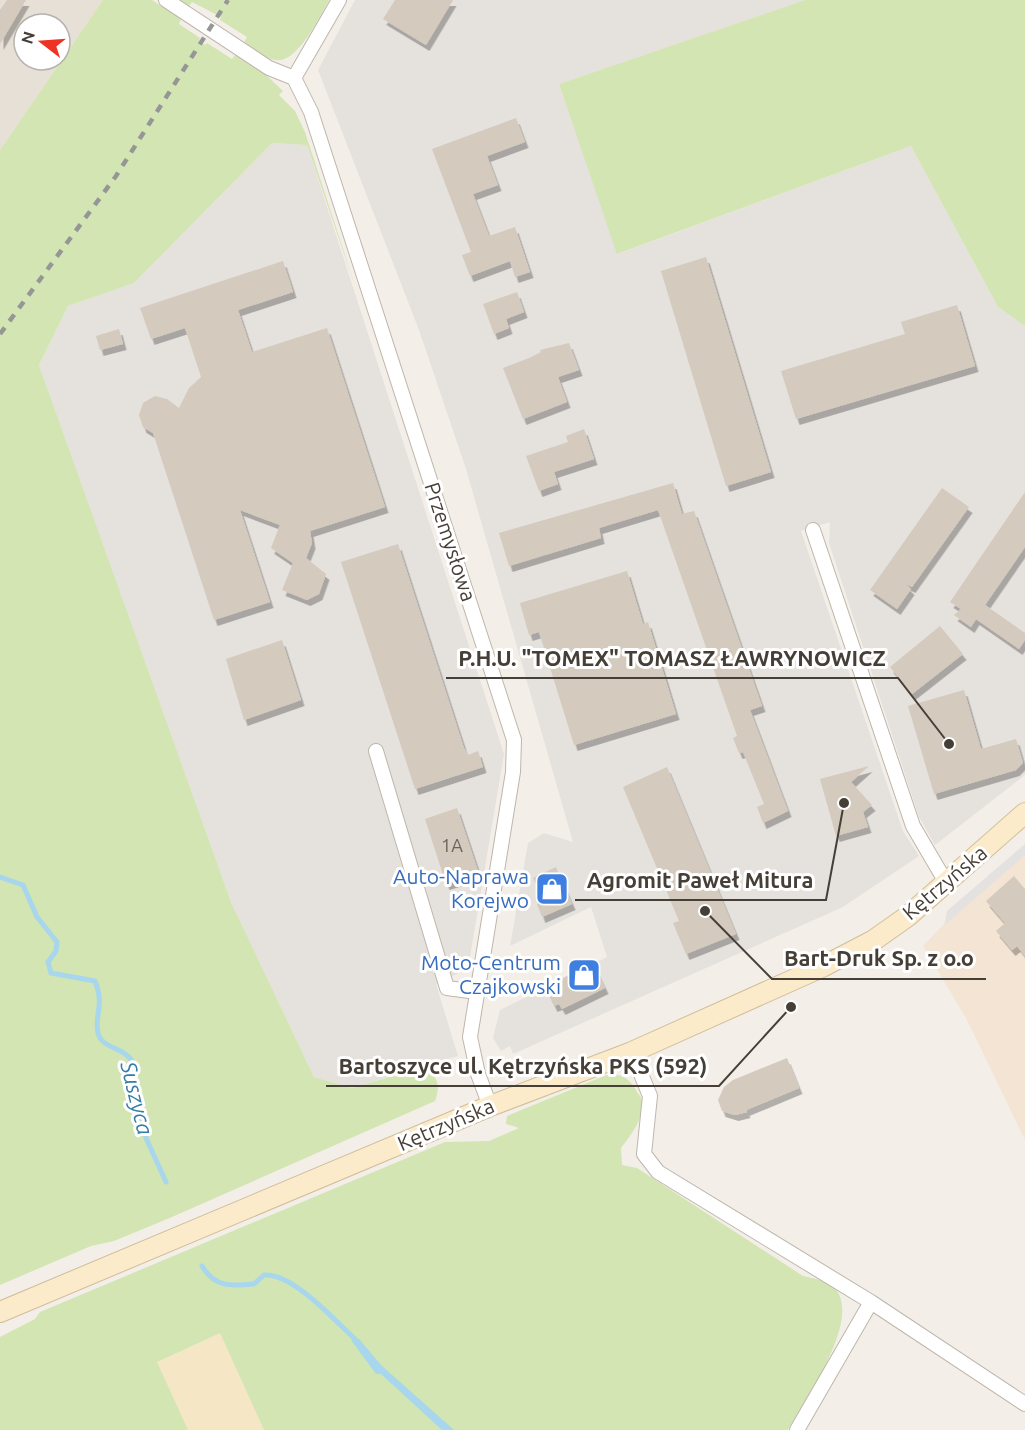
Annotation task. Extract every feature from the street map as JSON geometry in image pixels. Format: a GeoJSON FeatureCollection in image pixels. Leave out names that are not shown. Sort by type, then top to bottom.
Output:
{"type":"FeatureCollection","features":[{"type":"Feature","properties":{"kind":"main road","name":"Kętrzyńska"},"geometry":{"type":"LineString","coordinates":[[0,1312],[490,1106],[632,1052],[797,979],[874,940],[947,884],[1025,813]]}},
{"type":"Feature","properties":{"kind":"street"},"geometry":{"type":"LineString","coordinates":[[166,0],[269,68],[294,78],[339,0]]}},
{"type":"Feature","properties":{"kind":"street","name":"Przemysłowa"},"geometry":{"type":"LineString","coordinates":[[294,78],[311,112],[514,740],[513,772],[470,1037],[478,1074],[490,1106]]}},
{"type":"Feature","properties":{"kind":"street"},"geometry":{"type":"LineString","coordinates":[[813,530],[912,825],[947,884]]}},
{"type":"Feature","properties":{"kind":"street"},"geometry":{"type":"LineString","coordinates":[[376,751],[447,988],[477,992]]}},
{"type":"Feature","properties":{"kind":"street"},"geometry":{"type":"LineString","coordinates":[[632,1052],[650,1096],[644,1154],[658,1172],[871,1302],[1025,1404]]}},
{"type":"Feature","properties":{"kind":"street"},"geometry":{"type":"LineString","coordinates":[[797,1430],[871,1302]]}},
{"type":"Feature","properties":{"kind":"shaded area"},"geometry":{"type":"Polygon","coordinates":[[[0,0],[103,0],[72,45],[72,12],[12,12],[12,72],[54,72],[0,150],[0,0]]]}},
{"type":"Feature","properties":{"kind":"shaded area"},"geometry":{"type":"Polygon","coordinates":[[[355,0],[805,0],[559,84],[618,254],[911,146],[998,307],[1025,326],[1025,775],[935,845],[919,817],[829,543],[830,522],[801,531],[903,831],[919,856],[843,907],[513,1054],[510,1046],[501,1051],[493,1038],[500,1010],[607,957],[591,907],[510,946],[528,843],[544,833],[573,842],[466,469],[419,330],[318,70],[355,0]]]}},
{"type":"Feature","properties":{"kind":"shaded area"},"geometry":{"type":"Polygon","coordinates":[[[272,143],[307,145],[504,754],[468,969],[436,984],[458,1056],[352,1088],[314,1077],[231,902],[39,365],[68,306],[134,283],[272,143]]]}},
{"type":"Feature","properties":{"kind":"shaded area"},"geometry":{"type":"Polygon","coordinates":[[[1025,844],[1025,1140],[967,1020],[923,946],[944,924],[947,911],[1025,844]]]}},
{"type":"Feature","properties":{"kind":"shaded area"},"geometry":{"type":"Polygon","coordinates":[[[1025,844],[1025,855],[945,925],[947,911],[1025,844]]]}},
{"type":"Feature","properties":{"kind":"green space"},"geometry":{"type":"Polygon","coordinates":[[[103,0],[152,0],[181,19],[179,24],[200,38],[199,41],[205,45],[207,43],[232,59],[235,55],[264,73],[283,91],[279,95],[295,111],[305,132],[358,295],[307,145],[272,143],[134,283],[68,306],[39,365],[231,902],[314,1077],[352,1088],[427,1066],[436,1078],[438,1090],[435,1101],[172,1217],[114,1241],[91,1246],[0,1285],[0,150],[54,72],[72,72],[72,45],[103,0]]]}},
{"type":"Feature","properties":{"kind":"green space"},"geometry":{"type":"Polygon","coordinates":[[[180,0],[329,0],[300,47],[292,55],[276,60],[263,55],[244,42],[247,37],[220,20],[221,17],[192,2],[189,6],[180,0]]]}},
{"type":"Feature","properties":{"kind":"green space"},"geometry":{"type":"Polygon","coordinates":[[[805,0],[1025,0],[1025,326],[998,307],[911,146],[617,254],[559,84],[805,0]]]}},
{"type":"Feature","properties":{"kind":"green space"},"geometry":{"type":"Polygon","coordinates":[[[609,1074],[628,1080],[642,1101],[639,1120],[621,1148],[622,1165],[637,1168],[803,1276],[830,1284],[840,1297],[842,1314],[830,1356],[788,1430],[0,1430],[0,1337],[35,1319],[40,1312],[445,1142],[489,1141],[519,1128],[506,1124],[507,1116],[609,1074]]]}},
{"type":"Feature","properties":{"kind":"sand"},"geometry":{"type":"Polygon","coordinates":[[[220,1333],[264,1430],[188,1430],[157,1362],[220,1333]]]}},
{"type":"Feature","properties":{"kind":"water"},"geometry":{"type":"Polygon","coordinates":[[[359,1339],[382,1366],[454,1430],[442,1430],[381,1374],[376,1374],[351,1340],[359,1339]]]}},
{"type":"Feature","properties":{"kind":"building"},"geometry":{"type":"Polygon","coordinates":[[[7,0],[26,0],[19,12],[12,12],[12,24],[0,44],[0,10],[7,0]]]}},
{"type":"Feature","properties":{"kind":"building"},"geometry":{"type":"Polygon","coordinates":[[[395,0],[453,0],[426,45],[383,19],[395,0]]]}},
{"type":"Feature","properties":{"kind":"building"},"geometry":{"type":"Polygon","coordinates":[[[516,118],[525,142],[487,156],[498,185],[473,194],[489,236],[515,227],[530,272],[515,277],[510,261],[470,276],[462,255],[471,252],[432,149],[516,118]]]}},
{"type":"Feature","properties":{"kind":"building"},"geometry":{"type":"Polygon","coordinates":[[[706,257],[771,472],[726,486],[661,271],[706,257]]]}},
{"type":"Feature","properties":{"kind":"building"},"geometry":{"type":"Polygon","coordinates":[[[283,261],[293,292],[238,310],[252,352],[327,328],[385,507],[310,531],[312,543],[306,558],[326,574],[319,594],[307,600],[282,590],[293,563],[271,548],[280,525],[240,510],[270,602],[214,620],[153,433],[143,427],[139,415],[143,403],[155,396],[167,399],[179,408],[189,388],[201,377],[185,328],[151,339],[140,308],[283,261]]]}},
{"type":"Feature","properties":{"kind":"building"},"geometry":{"type":"Polygon","coordinates":[[[517,292],[524,312],[506,319],[509,328],[494,334],[483,304],[517,292]]]}},
{"type":"Feature","properties":{"kind":"building"},"geometry":{"type":"Polygon","coordinates":[[[957,305],[975,366],[796,419],[781,371],[905,334],[901,322],[957,305]]]}},
{"type":"Feature","properties":{"kind":"building"},"geometry":{"type":"Polygon","coordinates":[[[119,329],[123,344],[100,350],[96,336],[119,329]]]}},
{"type":"Feature","properties":{"kind":"building"},"geometry":{"type":"Polygon","coordinates":[[[569,343],[579,370],[558,377],[567,402],[523,419],[503,368],[529,358],[541,352],[540,350],[569,343]]]}},
{"type":"Feature","properties":{"kind":"building"},"geometry":{"type":"Polygon","coordinates":[[[584,429],[594,459],[554,472],[558,484],[539,491],[526,456],[568,442],[566,436],[584,429]]]}},
{"type":"Feature","properties":{"kind":"building"},"geometry":{"type":"Polygon","coordinates":[[[673,483],[682,514],[694,511],[762,706],[750,710],[788,811],[763,823],[757,807],[764,804],[743,752],[739,753],[733,738],[737,736],[658,510],[599,528],[601,538],[509,566],[499,533],[673,483]]]}},
{"type":"Feature","properties":{"kind":"building"},"geometry":{"type":"Polygon","coordinates":[[[942,488],[969,507],[912,587],[906,584],[911,589],[897,609],[870,590],[942,488]]]}},
{"type":"Feature","properties":{"kind":"building"},"geometry":{"type":"Polygon","coordinates":[[[1025,492],[1025,547],[985,605],[1025,633],[1025,640],[1019,649],[976,619],[971,627],[954,615],[961,609],[950,602],[1025,492]]]}},
{"type":"Feature","properties":{"kind":"building"},"geometry":{"type":"Polygon","coordinates":[[[398,544],[464,748],[468,755],[478,751],[483,767],[415,789],[341,562],[398,544]]]}},
{"type":"Feature","properties":{"kind":"building"},"geometry":{"type":"Polygon","coordinates":[[[627,571],[643,624],[648,622],[676,714],[574,745],[539,632],[529,635],[520,603],[627,571]]]}},
{"type":"Feature","properties":{"kind":"building"},"geometry":{"type":"Polygon","coordinates":[[[940,626],[963,654],[912,694],[890,667],[940,626]]]}},
{"type":"Feature","properties":{"kind":"building"},"geometry":{"type":"Polygon","coordinates":[[[282,640],[301,700],[244,720],[226,659],[282,640]]]}},
{"type":"Feature","properties":{"kind":"building"},"geometry":{"type":"Polygon","coordinates":[[[964,690],[981,749],[1016,739],[1023,763],[1016,770],[934,794],[908,706],[964,690]]]}},
{"type":"Feature","properties":{"kind":"building"},"geometry":{"type":"Polygon","coordinates":[[[869,766],[851,782],[872,805],[863,812],[868,827],[836,836],[820,779],[869,766]]]}},
{"type":"Feature","properties":{"kind":"building"},"geometry":{"type":"Polygon","coordinates":[[[667,767],[736,934],[686,954],[673,923],[679,921],[623,787],[667,767]]]}},
{"type":"Feature","properties":{"kind":"building"},"geometry":{"type":"Polygon","coordinates":[[[457,808],[479,874],[446,884],[425,819],[457,808]]]}},
{"type":"Feature","properties":{"kind":"building","name":"Auto-Naprawa Korejwo"},"geometry":{"type":"Polygon","coordinates":[[[556,867],[572,904],[542,917],[537,904],[544,901],[533,878],[556,867]]]}},
{"type":"Feature","properties":{"kind":"building"},"geometry":{"type":"Polygon","coordinates":[[[1014,876],[1025,889],[1025,956],[1017,946],[1012,950],[996,931],[1005,923],[986,901],[1014,876]]]}},
{"type":"Feature","properties":{"kind":"building","name":"Moto-Centrum Czajkowski"},"geometry":{"type":"Polygon","coordinates":[[[593,963],[605,988],[562,1009],[559,1004],[554,1006],[545,987],[593,963]]]}},
{"type":"Feature","properties":{"kind":"building"},"geometry":{"type":"Polygon","coordinates":[[[787,1058],[799,1088],[746,1110],[747,1112],[735,1115],[722,1111],[718,1100],[724,1087],[733,1080],[787,1058]]]}},
{"type":"Feature","properties":{"kind":"waterway","name":"Suszyca"},"geometry":{"type":"LineString","coordinates":[[0,877],[23,885],[37,917],[57,942],[56,951],[48,962],[51,973],[95,981],[99,997],[98,1033],[104,1042],[124,1053],[133,1062],[146,1138],[166,1182]]}},
{"type":"Feature","properties":{"kind":"waterway","name":"Suszyca"},"geometry":{"type":"LineString","coordinates":[[202,1266],[218,1282],[225,1284],[254,1284],[264,1275],[288,1282],[327,1312],[359,1343]]}},
{"type":"Feature","properties":{"kind":"railway"},"geometry":{"type":"LineString","coordinates":[[0,334],[116,176],[228,0]]}},
{"type":"Feature","properties":{"kind":"place","name":"P.H.U. \"TOMEX\" TOMASZ ŁAWRYNOWICZ"},"geometry":{"type":"Point","coordinates":[949,744]}},
{"type":"Feature","properties":{"kind":"place","name":"Agromit Paweł Mitura"},"geometry":{"type":"Point","coordinates":[844,803]}},
{"type":"Feature","properties":{"kind":"place","name":"Auto-Naprawa Korejwo"},"geometry":{"type":"Point","coordinates":[552,889]}},
{"type":"Feature","properties":{"kind":"place","name":"Bart-Druk Sp. z o.o"},"geometry":{"type":"Point","coordinates":[705,911]}},
{"type":"Feature","properties":{"kind":"place","name":"Moto-Centrum Czajkowski"},"geometry":{"type":"Point","coordinates":[584,975]}},
{"type":"Feature","properties":{"kind":"place","name":"Bartoszyce ul. Kętrzyńska PKS (592)"},"geometry":{"type":"Point","coordinates":[791,1007]}}]}
